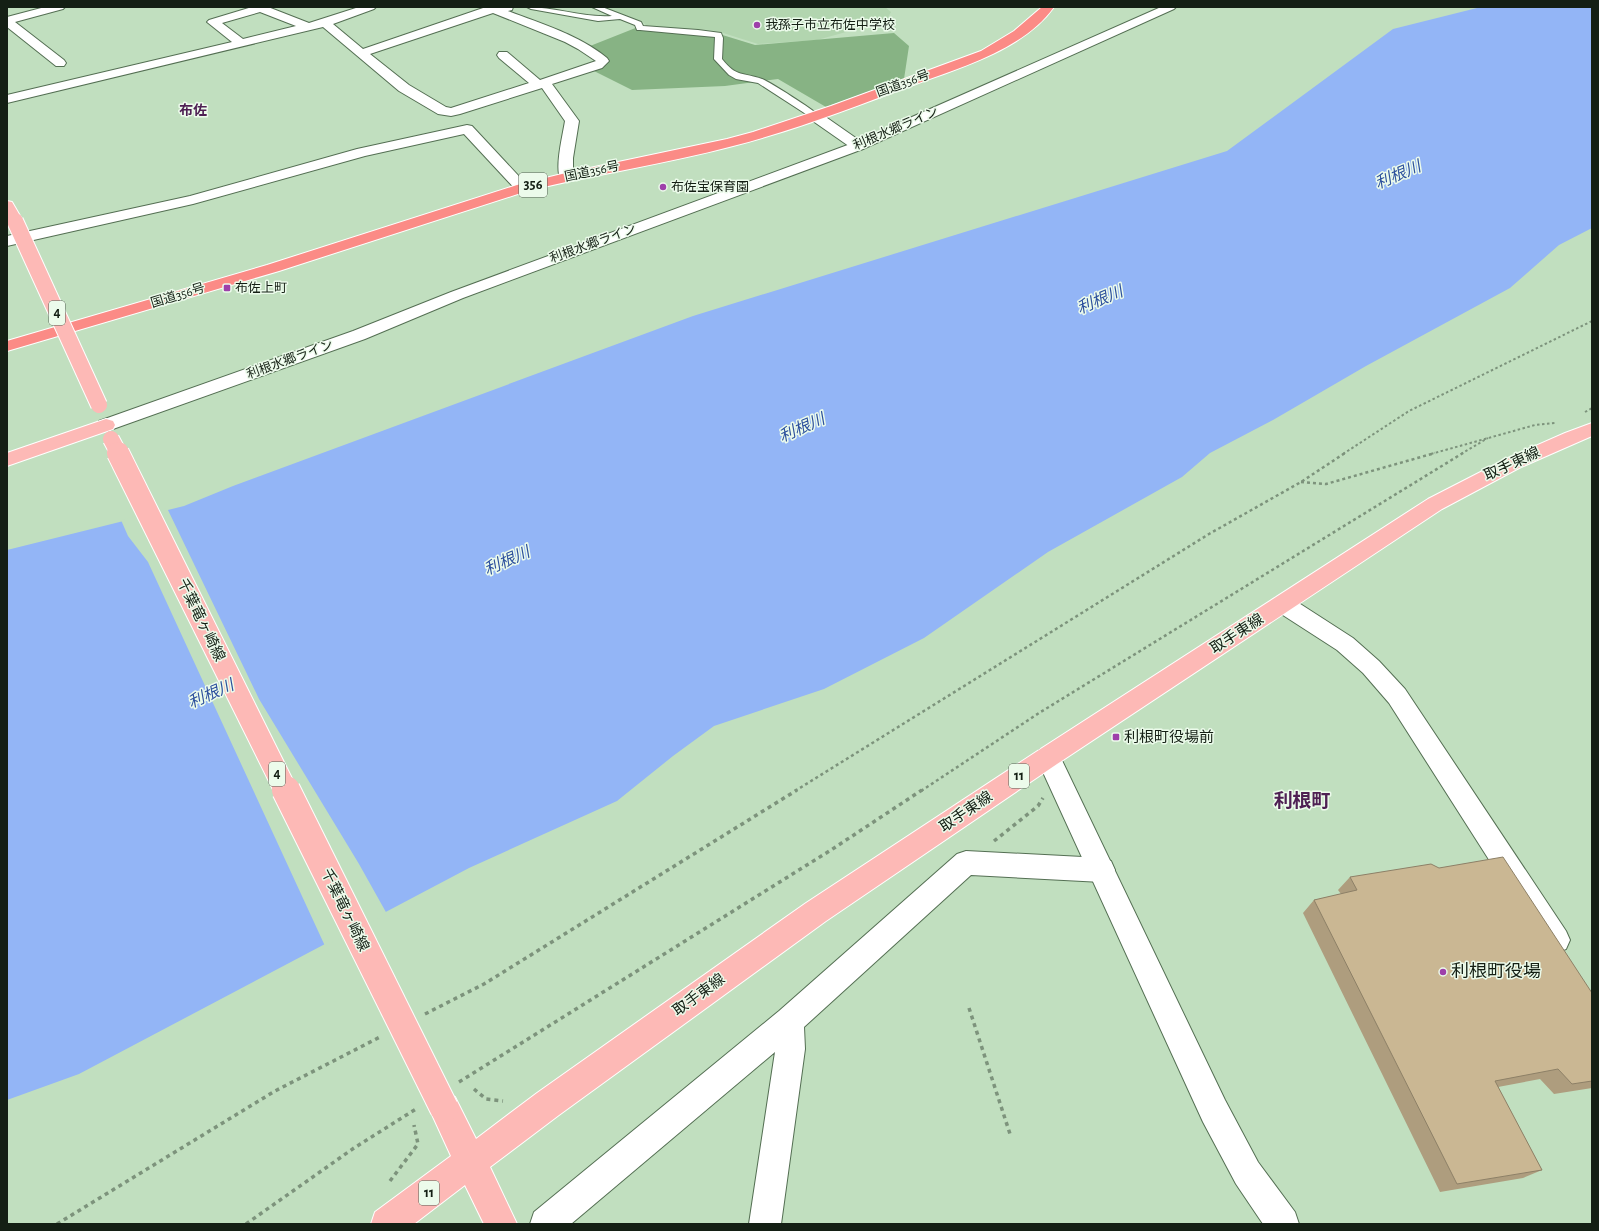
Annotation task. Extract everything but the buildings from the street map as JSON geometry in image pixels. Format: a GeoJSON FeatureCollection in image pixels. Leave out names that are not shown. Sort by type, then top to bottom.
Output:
{"type":"FeatureCollection","features":[{"type":"Feature","properties":{"kind":"highway","name":"国道356号"},"geometry":{"type":"LineString","coordinates":[[7,346],[272,268],[522,188],[566,177],[729,143],[758,135],[815,116],[985,54],[1007,43],[1021,33],[1048,7]]}},
{"type":"Feature","properties":{"kind":"main road","name":"千葉竜ヶ崎線"},"geometry":{"type":"LineString","coordinates":[[7,205],[99,405],[108,432],[501,1224]]}},
{"type":"Feature","properties":{"kind":"main road","name":"取手東線"},"geometry":{"type":"LineString","coordinates":[[387,1224],[548,1104],[816,912],[1053,767],[1283,604],[1435,504],[1484,476],[1592,429]]}},
{"type":"Feature","properties":{"kind":"main road","name":"利根水郷ライン"},"geometry":{"type":"LineString","coordinates":[[7,460],[108,432]]}},
{"type":"Feature","properties":{"kind":"street"},"geometry":{"type":"LineString","coordinates":[[7,20],[59,7]]}},
{"type":"Feature","properties":{"kind":"street"},"geometry":{"type":"LineString","coordinates":[[7,99],[308,27],[370,7]]}},
{"type":"Feature","properties":{"kind":"street"},"geometry":{"type":"LineString","coordinates":[[362,53],[493,8],[515,7]]}},
{"type":"Feature","properties":{"kind":"street","name":"利根水郷ライン"},"geometry":{"type":"LineString","coordinates":[[108,432],[583,248],[858,146],[1170,7]]}},
{"type":"Feature","properties":{"kind":"street"},"geometry":{"type":"LineString","coordinates":[[241,43],[213,22],[264,8],[308,27]]}},
{"type":"Feature","properties":{"kind":"street"},"geometry":{"type":"LineString","coordinates":[[325,22],[404,88],[443,111],[451,112],[460,110],[598,66],[602,61],[597,55],[570,40],[493,8]]}},
{"type":"Feature","properties":{"kind":"street"},"geometry":{"type":"LineString","coordinates":[[7,20],[60,63]]}},
{"type":"Feature","properties":{"kind":"street"},"geometry":{"type":"LineString","coordinates":[[503,55],[542,84],[572,121],[566,158],[566,177]]}},
{"type":"Feature","properties":{"kind":"street"},"geometry":{"type":"LineString","coordinates":[[815,116],[858,146]]}},
{"type":"Feature","properties":{"kind":"street"},"geometry":{"type":"LineString","coordinates":[[7,241],[193,200],[362,152],[466,128],[522,188]]}},
{"type":"Feature","properties":{"kind":"street"},"geometry":{"type":"LineString","coordinates":[[1283,604],[1345,644],[1371,667],[1396,696],[1568,958]]}},
{"type":"Feature","properties":{"kind":"street"},"geometry":{"type":"LineString","coordinates":[[1053,767],[1214,1111],[1247,1173],[1282,1224]]}},
{"type":"Feature","properties":{"kind":"street"},"geometry":{"type":"LineString","coordinates":[[556,1220],[789,1021],[966,863],[1102,870]]}},
{"type":"Feature","properties":{"kind":"street"},"geometry":{"type":"LineString","coordinates":[[765,1224],[790,1049],[789,1021]]}},
{"type":"Feature","properties":{"kind":"lane"},"geometry":{"type":"LineString","coordinates":[[531,7],[598,19],[622,17]]}},
{"type":"Feature","properties":{"kind":"lane"},"geometry":{"type":"LineString","coordinates":[[596,7],[638,24],[640,28],[698,32],[718,35],[718,59],[732,73],[739,77],[760,80],[815,116]]}},
{"type":"Feature","properties":{"kind":"path"},"geometry":{"type":"LineString","coordinates":[[421,1016],[484,984],[1202,538],[1301,482],[1409,411],[1592,321]]}},
{"type":"Feature","properties":{"kind":"path"},"geometry":{"type":"LineString","coordinates":[[1301,482],[1326,484],[1536,425]]}},
{"type":"Feature","properties":{"kind":"path"},"geometry":{"type":"LineString","coordinates":[[246,1224],[354,1148],[440,1100],[830,850],[1039,713],[1278,565],[1488,438]]}},
{"type":"Feature","properties":{"kind":"path"},"geometry":{"type":"LineString","coordinates":[[966,863],[1038,806],[1053,767]]}},
{"type":"Feature","properties":{"kind":"path"},"geometry":{"type":"LineString","coordinates":[[969,1008],[1011,1137]]}},
{"type":"Feature","properties":{"kind":"path"},"geometry":{"type":"LineString","coordinates":[[57,1224],[275,1091],[386,1034]]}},
{"type":"Feature","properties":{"kind":"path"},"geometry":{"type":"LineString","coordinates":[[474,1089],[486,1099],[503,1101]]}},
{"type":"Feature","properties":{"kind":"path"},"geometry":{"type":"LineString","coordinates":[[390,1181],[418,1144],[414,1125]]}},
{"type":"Feature","properties":{"kind":"shaded area","name":"我孫子市立布佐中学校"},"geometry":{"type":"Polygon","coordinates":[[[602,7],[885,7],[891,12],[886,21],[817,40],[758,44],[710,30],[647,27],[644,23],[602,7]]]}},
{"type":"Feature","properties":{"kind":"shaded area"},"geometry":{"type":"Polygon","coordinates":[[[638,27],[716,33],[755,45],[894,33],[909,46],[904,79],[826,107],[778,79],[725,86],[632,90],[586,67],[600,59],[585,48],[638,27]]]}},
{"type":"Feature","properties":{"kind":"water","name":"利根川"},"geometry":{"type":"Polygon","coordinates":[[[1481,7],[1592,7],[1592,228],[1559,245],[1510,288],[1366,366],[1273,420],[1210,453],[1182,477],[1048,552],[924,638],[824,689],[714,726],[673,756],[617,801],[469,868],[79,1074],[7,1100],[7,550],[184,506],[233,486],[693,316],[1227,151],[1393,29],[1481,7]]]}},
{"type":"Feature","properties":{"kind":"pier"},"geometry":{"type":"Polygon","coordinates":[[[167,508],[259,699],[359,864],[387,914],[325,946],[148,562],[128,536],[121,520],[167,508]]]}},
{"type":"Feature","properties":{"kind":"place","name":"我孫子市立布佐中学校"},"geometry":{"type":"Point","coordinates":[757,25]}},
{"type":"Feature","properties":{"kind":"place","name":"布佐宝保育園"},"geometry":{"type":"Point","coordinates":[663,187]}},
{"type":"Feature","properties":{"kind":"place","name":"布佐上町"},"geometry":{"type":"Point","coordinates":[227,288]}},
{"type":"Feature","properties":{"kind":"place","name":"利根町役場前"},"geometry":{"type":"Point","coordinates":[1116,737]}},
{"type":"Feature","properties":{"kind":"place","name":"利根町役場"},"geometry":{"type":"Point","coordinates":[1443,972]}},
{"type":"Feature","properties":{"kind":"district","name":"布佐"},"geometry":{"type":"Point","coordinates":[193,111]}},
{"type":"Feature","properties":{"kind":"district","name":"利根町"},"geometry":{"type":"Point","coordinates":[1302,801]}}]}
